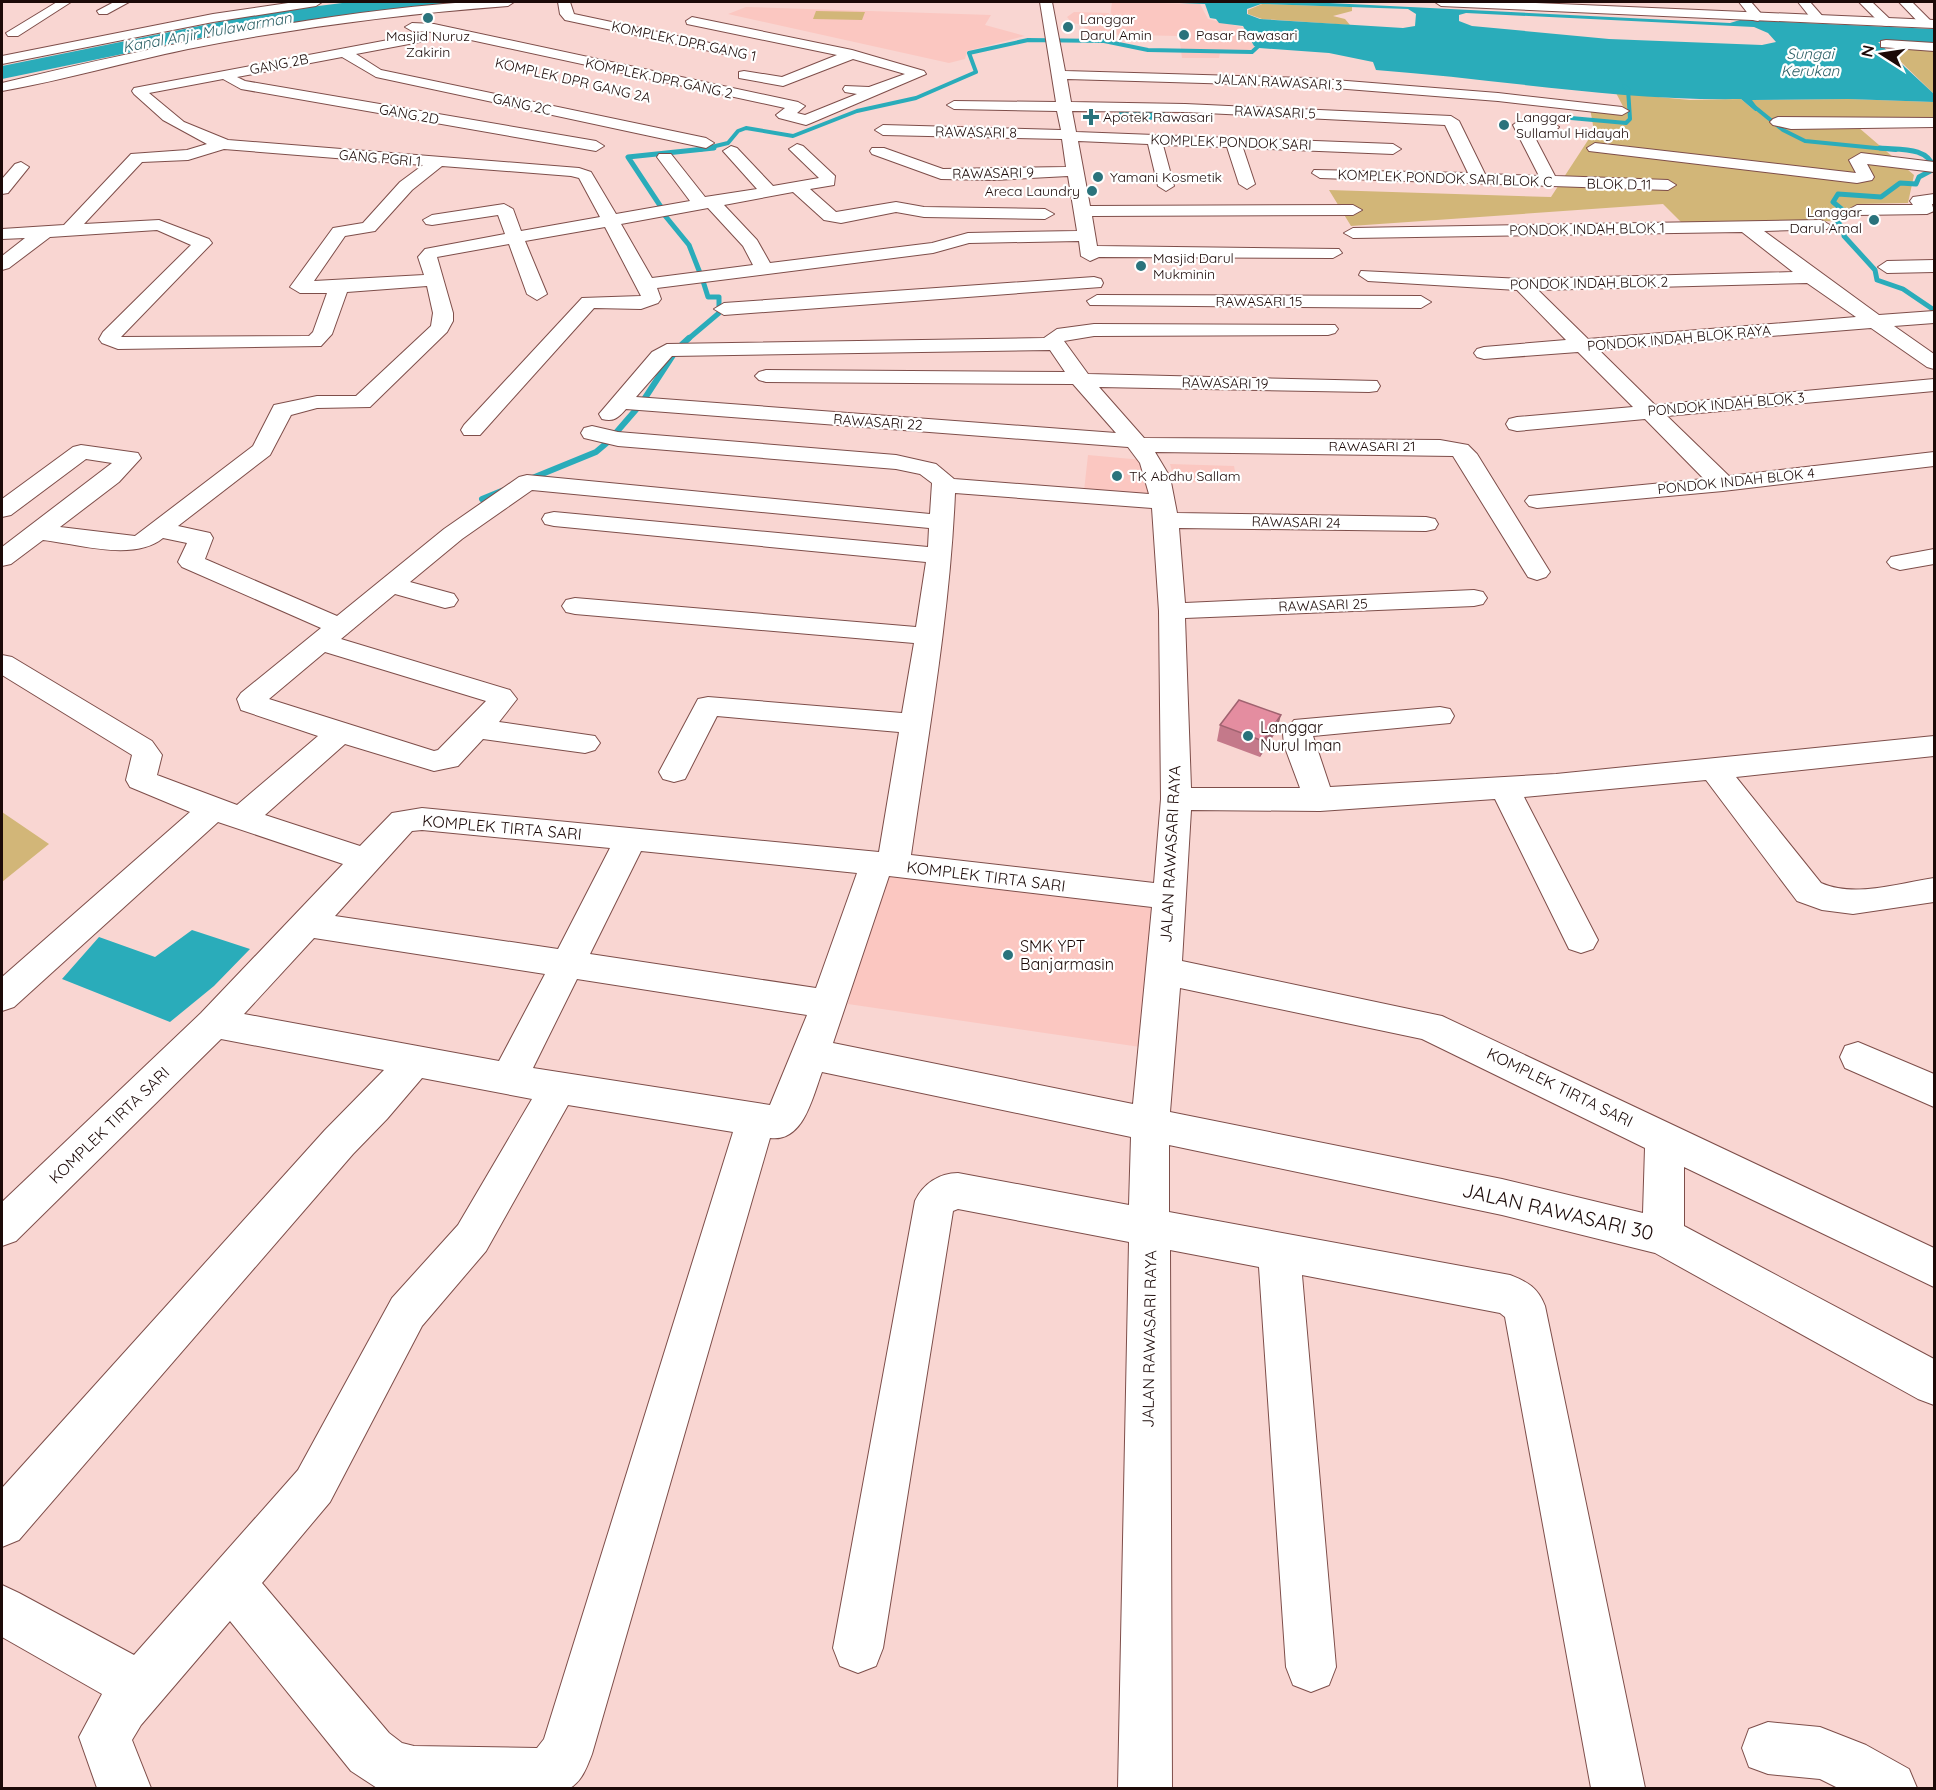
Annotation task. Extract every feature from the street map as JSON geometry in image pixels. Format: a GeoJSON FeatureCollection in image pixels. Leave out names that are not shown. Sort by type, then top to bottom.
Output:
{"type":"FeatureCollection","features":[{"type":"Feature","properties":{"kind":"street"},"geometry":{"type":"LineString","coordinates":[[13,33],[65,2]]}},
{"type":"Feature","properties":{"kind":"street"},"geometry":{"type":"LineString","coordinates":[[103,11],[123,2]]}},
{"type":"Feature","properties":{"kind":"street"},"geometry":{"type":"LineString","coordinates":[[2,60],[213,18],[310,2]]}},
{"type":"Feature","properties":{"kind":"street"},"geometry":{"type":"LineString","coordinates":[[2,87],[234,36],[430,6],[508,2]]}},
{"type":"Feature","properties":{"kind":"street","name":"KOMPLEK DPR GANG 1"},"geometry":{"type":"LineString","coordinates":[[564,2],[566,14],[570,17],[737,52]]}},
{"type":"Feature","properties":{"kind":"street"},"geometry":{"type":"LineString","coordinates":[[1046,2],[1062,105],[1103,323],[1094,330]]}},
{"type":"Feature","properties":{"kind":"street"},"geometry":{"type":"LineString","coordinates":[[1441,2],[1931,24]]}},
{"type":"Feature","properties":{"kind":"street"},"geometry":{"type":"LineString","coordinates":[[1745,2],[1758,17]]}},
{"type":"Feature","properties":{"kind":"street"},"geometry":{"type":"LineString","coordinates":[[1804,2],[1819,19]]}},
{"type":"Feature","properties":{"kind":"street"},"geometry":{"type":"LineString","coordinates":[[1865,2],[1887,22]]}},
{"type":"Feature","properties":{"kind":"street"},"geometry":{"type":"LineString","coordinates":[[1905,2],[1931,24]]}},
{"type":"Feature","properties":{"kind":"street"},"geometry":{"type":"LineString","coordinates":[[396,13],[420,37]]}},
{"type":"Feature","properties":{"kind":"street"},"geometry":{"type":"LineString","coordinates":[[692,21],[852,54],[919,74],[870,92],[840,86]]}},
{"type":"Feature","properties":{"kind":"street","name":"KOMPLEK DPR GANG 2"},"geometry":{"type":"LineString","coordinates":[[420,37],[434,28],[798,106],[784,115],[801,120],[863,98],[870,92]]}},
{"type":"Feature","properties":{"kind":"street","name":"GANG 2B"},"geometry":{"type":"LineString","coordinates":[[139,91],[420,37]]}},
{"type":"Feature","properties":{"kind":"street"},"geometry":{"type":"LineString","coordinates":[[1886,44],[1935,47]]}},
{"type":"Feature","properties":{"kind":"street","name":"GANG 2C"},"geometry":{"type":"LineString","coordinates":[[344,52],[376,73],[706,143]]}},
{"type":"Feature","properties":{"kind":"street"},"geometry":{"type":"LineString","coordinates":[[727,72],[783,82],[796,70],[817,75],[852,54]]}},
{"type":"Feature","properties":{"kind":"street"},"geometry":{"type":"LineString","coordinates":[[637,73],[668,60]]}},
{"type":"Feature","properties":{"kind":"street","name":"GANG 2D"},"geometry":{"type":"LineString","coordinates":[[225,74],[241,85],[596,146]]}},
{"type":"Feature","properties":{"kind":"street","name":"JALAN RAWASARI 3"},"geometry":{"type":"LineString","coordinates":[[1058,75],[1309,82],[1498,97],[1622,111]]}},
{"type":"Feature","properties":{"kind":"street"},"geometry":{"type":"LineString","coordinates":[[732,93],[762,79]]}},
{"type":"Feature","properties":{"kind":"street","name":"GANG PGRI 1"},"geometry":{"type":"LineString","coordinates":[[139,91],[154,108],[198,136],[222,144],[582,173],[609,220]]}},
{"type":"Feature","properties":{"kind":"street","name":"RAWASARI 5"},"geometry":{"type":"LineString","coordinates":[[954,105],[1062,105],[1451,121],[1479,179]]}},
{"type":"Feature","properties":{"kind":"street"},"geometry":{"type":"LineString","coordinates":[[1382,117],[1403,176]]}},
{"type":"Feature","properties":{"kind":"street"},"geometry":{"type":"LineString","coordinates":[[1778,122],[1791,124],[1935,123]]}},
{"type":"Feature","properties":{"kind":"street"},"geometry":{"type":"LineString","coordinates":[[1896,123],[1917,137]]}},
{"type":"Feature","properties":{"kind":"street"},"geometry":{"type":"LineString","coordinates":[[1550,182],[1521,125],[1551,127]]}},
{"type":"Feature","properties":{"kind":"street","name":"RAWASARI 8"},"geometry":{"type":"LineString","coordinates":[[883,130],[1068,135]]}},
{"type":"Feature","properties":{"kind":"street","name":"KOMPLEK PONDOK SARI"},"geometry":{"type":"LineString","coordinates":[[1068,135],[1393,149]]}},
{"type":"Feature","properties":{"kind":"street"},"geometry":{"type":"LineString","coordinates":[[1154,138],[1166,186]]}},
{"type":"Feature","properties":{"kind":"street"},"geometry":{"type":"LineString","coordinates":[[1233,141],[1247,184]]}},
{"type":"Feature","properties":{"kind":"street"},"geometry":{"type":"LineString","coordinates":[[70,229],[132,160],[141,156],[188,155],[222,144]]}},
{"type":"Feature","properties":{"kind":"street","name":"KOMPLEK PONDOK SARI BLOK C"},"geometry":{"type":"LineString","coordinates":[[1307,145],[1324,180],[1403,176],[1550,182],[1572,193]]}},
{"type":"Feature","properties":{"kind":"street"},"geometry":{"type":"LineString","coordinates":[[1595,148],[1726,155],[1776,169],[1862,178],[1866,177],[1857,160],[1861,158],[1931,166]]}},
{"type":"Feature","properties":{"kind":"street"},"geometry":{"type":"LineString","coordinates":[[40,532],[132,544],[144,541],[262,450],[282,410],[317,402],[362,402],[370,397],[442,325],[435,280],[427,257],[431,253],[828,181],[827,176],[797,149]]}},
{"type":"Feature","properties":{"kind":"street"},"geometry":{"type":"LineString","coordinates":[[731,151],[769,192]]}},
{"type":"Feature","properties":{"kind":"street","name":"RAWASARI 9"},"geometry":{"type":"LineString","coordinates":[[878,152],[946,174],[994,175],[1076,171]]}},
{"type":"Feature","properties":{"kind":"street"},"geometry":{"type":"LineString","coordinates":[[1768,152],[1776,169]]}},
{"type":"Feature","properties":{"kind":"street"},"geometry":{"type":"LineString","coordinates":[[665,158],[706,202],[751,244],[765,270]]}},
{"type":"Feature","properties":{"kind":"street"},"geometry":{"type":"LineString","coordinates":[[435,280],[339,287],[300,287],[339,232],[369,227],[406,186],[436,162]]}},
{"type":"Feature","properties":{"kind":"street"},"geometry":{"type":"LineString","coordinates":[[2,189],[21,167]]}},
{"type":"Feature","properties":{"kind":"street","name":"BLOK D 11"},"geometry":{"type":"LineString","coordinates":[[1572,193],[1668,185]]}},
{"type":"Feature","properties":{"kind":"street"},"geometry":{"type":"LineString","coordinates":[[798,188],[830,216],[840,218],[896,207],[924,212],[1353,210]]}},
{"type":"Feature","properties":{"kind":"street"},"geometry":{"type":"LineString","coordinates":[[1388,191],[1572,193]]}},
{"type":"Feature","properties":{"kind":"street"},"geometry":{"type":"LineString","coordinates":[[1857,210],[1921,210],[1927,209],[1919,201],[1935,199]]}},
{"type":"Feature","properties":{"kind":"street"},"geometry":{"type":"LineString","coordinates":[[432,220],[502,208],[517,236],[537,294]]}},
{"type":"Feature","properties":{"kind":"street"},"geometry":{"type":"LineString","coordinates":[[1587,213],[1601,228]]}},
{"type":"Feature","properties":{"kind":"street"},"geometry":{"type":"LineString","coordinates":[[472,430],[586,305],[594,300],[649,302],[651,299],[646,284],[609,220]]}},
{"type":"Feature","properties":{"kind":"street"},"geometry":{"type":"LineString","coordinates":[[2,234],[159,225],[203,243],[110,336],[109,339],[118,343],[314,342],[322,334],[339,287]]}},
{"type":"Feature","properties":{"kind":"street","name":"PONDOK INDAH BLOK 1"},"geometry":{"type":"LineString","coordinates":[[1353,233],[1821,225]]}},
{"type":"Feature","properties":{"kind":"street"},"geometry":{"type":"LineString","coordinates":[[1746,226],[1811,277],[1935,363]]}},
{"type":"Feature","properties":{"kind":"street"},"geometry":{"type":"LineString","coordinates":[[2,264],[46,231]]}},
{"type":"Feature","properties":{"kind":"street"},"geometry":{"type":"LineString","coordinates":[[646,284],[933,248],[969,238],[1333,253]]}},
{"type":"Feature","properties":{"kind":"street"},"geometry":{"type":"LineString","coordinates":[[1887,267],[1935,266]]}},
{"type":"Feature","properties":{"kind":"street","name":"PONDOK INDAH BLOK 2"},"geometry":{"type":"LineString","coordinates":[[1368,275],[1522,285],[1811,277]]}},
{"type":"Feature","properties":{"kind":"street"},"geometry":{"type":"LineString","coordinates":[[1522,285],[1581,346],[1723,484]]}},
{"type":"Feature","properties":{"kind":"street","name":"RAWASARI 15"},"geometry":{"type":"LineString","coordinates":[[724,309],[1096,292],[1420,302]]}},
{"type":"Feature","properties":{"kind":"street","name":"PONDOK INDAH BLOK RAYA"},"geometry":{"type":"LineString","coordinates":[[1484,353],[1935,317]]}},
{"type":"Feature","properties":{"kind":"street"},"geometry":{"type":"LineString","coordinates":[[214,1023],[558,1088],[775,1122],[786,1115],[885,864],[915,724],[929,636],[945,485],[941,478],[928,470],[896,462],[630,440],[592,433],[659,356],[668,350],[1056,344],[1054,336],[1094,330],[1328,329]]}},
{"type":"Feature","properties":{"kind":"street","name":"JALAN RAWASARI RAYA"},"geometry":{"type":"LineString","coordinates":[[1056,344],[1081,379],[1137,443],[1151,462],[1158,477],[1165,511],[1172,611],[1176,799],[1170,897],[1150,1125],[1145,1788]]}},
{"type":"Feature","properties":{"kind":"street","name":"RAWASARI 19"},"geometry":{"type":"LineString","coordinates":[[766,376],[1081,379],[1369,386]]}},
{"type":"Feature","properties":{"kind":"street","name":"PONDOK INDAH BLOK 3"},"geometry":{"type":"LineString","coordinates":[[1517,424],[1935,384]]}},
{"type":"Feature","properties":{"kind":"street","name":"RAWASARI 22"},"geometry":{"type":"LineString","coordinates":[[621,402],[1137,443]]}},
{"type":"Feature","properties":{"kind":"street","name":"RAWASARI 21"},"geometry":{"type":"LineString","coordinates":[[1137,443],[1440,447],[1460,450],[1466,454],[1537,572]]}},
{"type":"Feature","properties":{"kind":"street"},"geometry":{"type":"LineString","coordinates":[[2,510],[81,452],[130,459],[111,477],[2,559]]}},
{"type":"Feature","properties":{"kind":"street","name":"PONDOK INDAH BLOK 4"},"geometry":{"type":"LineString","coordinates":[[1537,501],[1723,484],[1935,459]]}},
{"type":"Feature","properties":{"kind":"street"},"geometry":{"type":"LineString","coordinates":[[158,530],[196,535],[201,538],[191,562],[329,634],[500,696],[503,699],[499,705],[447,759],[438,761],[340,733],[250,702],[329,634],[453,534],[527,482],[942,522]]}},
{"type":"Feature","properties":{"kind":"street","name":"RAWASARI 24"},"geometry":{"type":"LineString","coordinates":[[945,485],[1165,511],[1426,525]]}},
{"type":"Feature","properties":{"kind":"street"},"geometry":{"type":"LineString","coordinates":[[554,519],[939,556]]}},
{"type":"Feature","properties":{"kind":"street"},"geometry":{"type":"LineString","coordinates":[[1900,562],[1935,558]]}},
{"type":"Feature","properties":{"kind":"street"},"geometry":{"type":"LineString","coordinates":[[390,585],[445,600]]}},
{"type":"Feature","properties":{"kind":"street","name":"RAWASARI 25"},"geometry":{"type":"LineString","coordinates":[[1172,611],[1474,598]]}},
{"type":"Feature","properties":{"kind":"street"},"geometry":{"type":"LineString","coordinates":[[575,606],[929,636]]}},
{"type":"Feature","properties":{"kind":"street"},"geometry":{"type":"LineString","coordinates":[[2,663],[142,748],[147,755],[141,780],[228,814],[366,860]]}},
{"type":"Feature","properties":{"kind":"street"},"geometry":{"type":"LineString","coordinates":[[674,772],[708,706],[915,724]]}},
{"type":"Feature","properties":{"kind":"street"},"geometry":{"type":"LineString","coordinates":[[1320,800],[1299,745],[1298,734],[1304,727],[1440,716]]}},
{"type":"Feature","properties":{"kind":"street"},"geometry":{"type":"LineString","coordinates":[[476,729],[585,743]]}},
{"type":"Feature","properties":{"kind":"street"},"geometry":{"type":"LineString","coordinates":[[2,998],[228,814],[340,733]]}},
{"type":"Feature","properties":{"kind":"street"},"geometry":{"type":"LineString","coordinates":[[1176,799],[1320,800],[1418,796],[1935,746]]}},
{"type":"Feature","properties":{"kind":"street"},"geometry":{"type":"LineString","coordinates":[[1713,768],[1809,892],[1817,897],[1839,903],[1935,890]]}},
{"type":"Feature","properties":{"kind":"street"},"geometry":{"type":"LineString","coordinates":[[1505,789],[1581,940]]}},
{"type":"Feature","properties":{"kind":"street","name":"KOMPLEK TIRTA SARI"},"geometry":{"type":"LineString","coordinates":[[2,1228],[214,1023],[403,821],[412,819],[885,864],[1170,897]]}},
{"type":"Feature","properties":{"kind":"street"},"geometry":{"type":"LineString","coordinates":[[509,1078],[631,839]]}},
{"type":"Feature","properties":{"kind":"street"},"geometry":{"type":"LineString","coordinates":[[306,924],[828,1004]]}},
{"type":"Feature","properties":{"kind":"street","name":"KOMPLEK TIRTA SARI"},"geometry":{"type":"LineString","coordinates":[[1164,971],[1429,1026],[1935,1268]]}},
{"type":"Feature","properties":{"kind":"street","name":"JALAN RAWASARI 30"},"geometry":{"type":"LineString","coordinates":[[811,1054],[1502,1197],[1663,1236],[1935,1383]]}},
{"type":"Feature","properties":{"kind":"street"},"geometry":{"type":"LineString","coordinates":[[1858,1057],[1935,1091]]}},
{"type":"Feature","properties":{"kind":"street"},"geometry":{"type":"LineString","coordinates":[[2,1523],[339,1142],[374,1108],[415,1060]]}},
{"type":"Feature","properties":{"kind":"street"},"geometry":{"type":"LineString","coordinates":[[124,1788],[105,1737],[123,1707],[142,1688],[314,1486],[332,1458],[407,1312],[471,1238],[558,1088]]}},
{"type":"Feature","properties":{"kind":"street"},"geometry":{"type":"LineString","coordinates":[[230,1583],[370,1752],[388,1767],[414,1773],[542,1775],[556,1767],[566,1754],[756,1119]]}},
{"type":"Feature","properties":{"kind":"street"},"geometry":{"type":"LineString","coordinates":[[1663,1236],[1665,1138]]}},
{"type":"Feature","properties":{"kind":"street"},"geometry":{"type":"LineString","coordinates":[[858,1648],[935,1201],[950,1191],[958,1191],[1510,1295],[1524,1306],[1618,1788]]}},
{"type":"Feature","properties":{"kind":"street"},"geometry":{"type":"LineString","coordinates":[[1279,1251],[1311,1667]]}},
{"type":"Feature","properties":{"kind":"street"},"geometry":{"type":"LineString","coordinates":[[2,1610],[142,1688]]}},
{"type":"Feature","properties":{"kind":"street"},"geometry":{"type":"LineString","coordinates":[[1768,1748],[1820,1753],[1847,1764],[1890,1788]]}},
{"type":"Feature","properties":{"kind":"shaded area","name":"Pasar Rawasari"},"geometry":{"type":"Polygon","coordinates":[[[1112,2],[1200,4],[1208,19],[1246,28],[1255,49],[1220,53],[1219,58],[1182,58],[1179,36],[1085,34],[1084,25],[1072,23],[1067,17],[1074,12],[1109,13],[1110,18],[1112,2]]]}},
{"type":"Feature","properties":{"kind":"shaded area"},"geometry":{"type":"Polygon","coordinates":[[[1262,4],[1352,7],[1352,11],[1333,16],[1345,19],[1350,25],[1262,19],[1248,14],[1248,10],[1262,4]]]}},
{"type":"Feature","properties":{"kind":"shaded area"},"geometry":{"type":"Polygon","coordinates":[[[746,7],[991,15],[985,25],[1025,36],[967,51],[965,59],[949,63],[728,14],[746,7]]]}},
{"type":"Feature","properties":{"kind":"shaded area"},"geometry":{"type":"Polygon","coordinates":[[[816,11],[865,12],[862,20],[813,19],[816,11]]]}},
{"type":"Feature","properties":{"kind":"shaded area"},"geometry":{"type":"Polygon","coordinates":[[[1899,47],[1934,50],[1934,94],[1897,58],[1896,51],[1899,47]]]}},
{"type":"Feature","properties":{"kind":"shaded area"},"geometry":{"type":"Polygon","coordinates":[[[1616,93],[1690,100],[1741,99],[1755,111],[1759,111],[1751,100],[1848,99],[1934,102],[1934,120],[1851,121],[1914,175],[1908,203],[1858,204],[1847,221],[1689,223],[1681,222],[1663,204],[1351,226],[1329,190],[1551,197],[1594,131],[1590,108],[1626,112],[1616,93]]]}},
{"type":"Feature","properties":{"kind":"shaded area","name":"TK Abdhu Sallam"},"geometry":{"type":"Polygon","coordinates":[[[1088,455],[1143,460],[1154,496],[1084,491],[1088,455]]]}},
{"type":"Feature","properties":{"kind":"shaded area","name":"TK Abdhu Sallam"},"geometry":{"type":"Polygon","coordinates":[[[1170,464],[1234,466],[1237,482],[1175,482],[1170,464]]]}},
{"type":"Feature","properties":{"kind":"shaded area"},"geometry":{"type":"Polygon","coordinates":[[[2,812],[49,844],[2,882],[2,812]]]}},
{"type":"Feature","properties":{"kind":"shaded area","name":"SMK YPT Banjarmasin"},"geometry":{"type":"Polygon","coordinates":[[[883,870],[1160,905],[1147,1048],[848,1004],[883,870]]]}},
{"type":"Feature","properties":{"kind":"water","name":"Kanal Anjir Mulawarman"},"geometry":{"type":"Polygon","coordinates":[[[350,2],[471,2],[248,28],[2,79],[2,66],[263,13],[350,2]]]}},
{"type":"Feature","properties":{"kind":"water","name":"Sungai Kerukan"},"geometry":{"type":"Polygon","coordinates":[[[1154,2],[1309,2],[1730,23],[1740,20],[1934,29],[1934,44],[1878,42],[1934,94],[1934,102],[1848,99],[1752,100],[1760,111],[1755,111],[1741,99],[1650,97],[1376,70],[1373,62],[1329,53],[1259,48],[1254,46],[1243,26],[1219,23],[1216,19],[1210,18],[1205,4],[1154,2]],[[1261,4],[1247,9],[1247,14],[1260,19],[1403,28],[1415,26],[1416,14],[1408,9],[1261,4]],[[1466,13],[1459,15],[1459,21],[1472,26],[1609,39],[1762,45],[1776,42],[1768,33],[1754,27],[1466,13]]]}},
{"type":"Feature","properties":{"kind":"water"},"geometry":{"type":"Polygon","coordinates":[[[1119,110],[1165,111],[1165,120],[1119,119],[1119,110]]]}},
{"type":"Feature","properties":{"kind":"water"},"geometry":{"type":"Polygon","coordinates":[[[192,930],[250,949],[214,986],[170,1022],[62,979],[99,937],[155,957],[192,930]]]}},
{"type":"Feature","properties":{"kind":"building"},"geometry":{"type":"Polygon","coordinates":[[[1239,700],[1281,715],[1263,741],[1220,725],[1239,700]]]}},
{"type":"Feature","properties":{"kind":"waterway"},"geometry":{"type":"LineString","coordinates":[[702,149],[728,143],[738,131],[746,128],[793,136],[857,111],[916,98],[976,72],[969,53],[1028,40],[1104,41],[1148,50],[1252,52],[1265,40]]}},
{"type":"Feature","properties":{"kind":"waterway"},"geometry":{"type":"LineString","coordinates":[[1571,118],[1626,123],[1630,119],[1628,89],[1624,86]]}},
{"type":"Feature","properties":{"kind":"waterway"},"geometry":{"type":"LineString","coordinates":[[1751,104],[1783,130],[1805,141],[1896,150]]}},
{"type":"Feature","properties":{"kind":"waterway"},"geometry":{"type":"LineString","coordinates":[[702,149],[714,148]]}},
{"type":"Feature","properties":{"kind":"waterway"},"geometry":{"type":"LineString","coordinates":[[1880,148],[1904,149],[1919,153],[1926,156],[1934,169],[1919,177],[1916,184],[1900,183],[1881,197],[1838,194],[1833,202],[1844,211],[1835,218],[1844,230],[1844,236],[1875,270],[1877,280],[1903,289],[1934,310]]}},
{"type":"Feature","properties":{"kind":"waterway"},"geometry":{"type":"LineString","coordinates":[[661,207],[628,157],[702,149]]}},
{"type":"Feature","properties":{"kind":"waterway"},"geometry":{"type":"LineString","coordinates":[[662,212],[689,245],[700,273]]}},
{"type":"Feature","properties":{"kind":"waterway"},"geometry":{"type":"LineString","coordinates":[[687,340],[719,313],[719,297],[708,297],[703,281]]}},
{"type":"Feature","properties":{"kind":"waterway"},"geometry":{"type":"LineString","coordinates":[[677,349],[689,338]]}},
{"type":"Feature","properties":{"kind":"waterway"},"geometry":{"type":"LineString","coordinates":[[643,401],[675,352]]}},
{"type":"Feature","properties":{"kind":"waterway"},"geometry":{"type":"LineString","coordinates":[[614,435],[640,405]]}},
{"type":"Feature","properties":{"kind":"waterway"},"geometry":{"type":"LineString","coordinates":[[525,481],[596,452],[609,441]]}},
{"type":"Feature","properties":{"kind":"waterway"},"geometry":{"type":"LineString","coordinates":[[482,499],[504,490]]}},
{"type":"Feature","properties":{"kind":"place","name":"Masjid Nuruz Zakirin"},"geometry":{"type":"Point","coordinates":[428,18]}},
{"type":"Feature","properties":{"kind":"place","name":"Langgar Darul Amin"},"geometry":{"type":"Point","coordinates":[1068,27]}},
{"type":"Feature","properties":{"kind":"place","name":"Pasar Rawasari"},"geometry":{"type":"Point","coordinates":[1184,35]}},
{"type":"Feature","properties":{"kind":"place","name":"Apotek Rawasari"},"geometry":{"type":"Point","coordinates":[1091,117]}},
{"type":"Feature","properties":{"kind":"place","name":"Langgar Sullamul Hidayah"},"geometry":{"type":"Point","coordinates":[1504,125]}},
{"type":"Feature","properties":{"kind":"place","name":"Yamani Kosmetik"},"geometry":{"type":"Point","coordinates":[1098,177]}},
{"type":"Feature","properties":{"kind":"place","name":"Areca Laundry"},"geometry":{"type":"Point","coordinates":[1092,191]}},
{"type":"Feature","properties":{"kind":"place","name":"Langgar Darul Amal"},"geometry":{"type":"Point","coordinates":[1874,220]}},
{"type":"Feature","properties":{"kind":"place","name":"Masjid Darul Mukminin"},"geometry":{"type":"Point","coordinates":[1141,266]}},
{"type":"Feature","properties":{"kind":"place","name":"TK Abdhu Sallam"},"geometry":{"type":"Point","coordinates":[1117,476]}},
{"type":"Feature","properties":{"kind":"place","name":"Langgar Nurul Iman"},"geometry":{"type":"Point","coordinates":[1248,736]}},
{"type":"Feature","properties":{"kind":"place","name":"SMK YPT Banjarmasin"},"geometry":{"type":"Point","coordinates":[1008,955]}}]}
